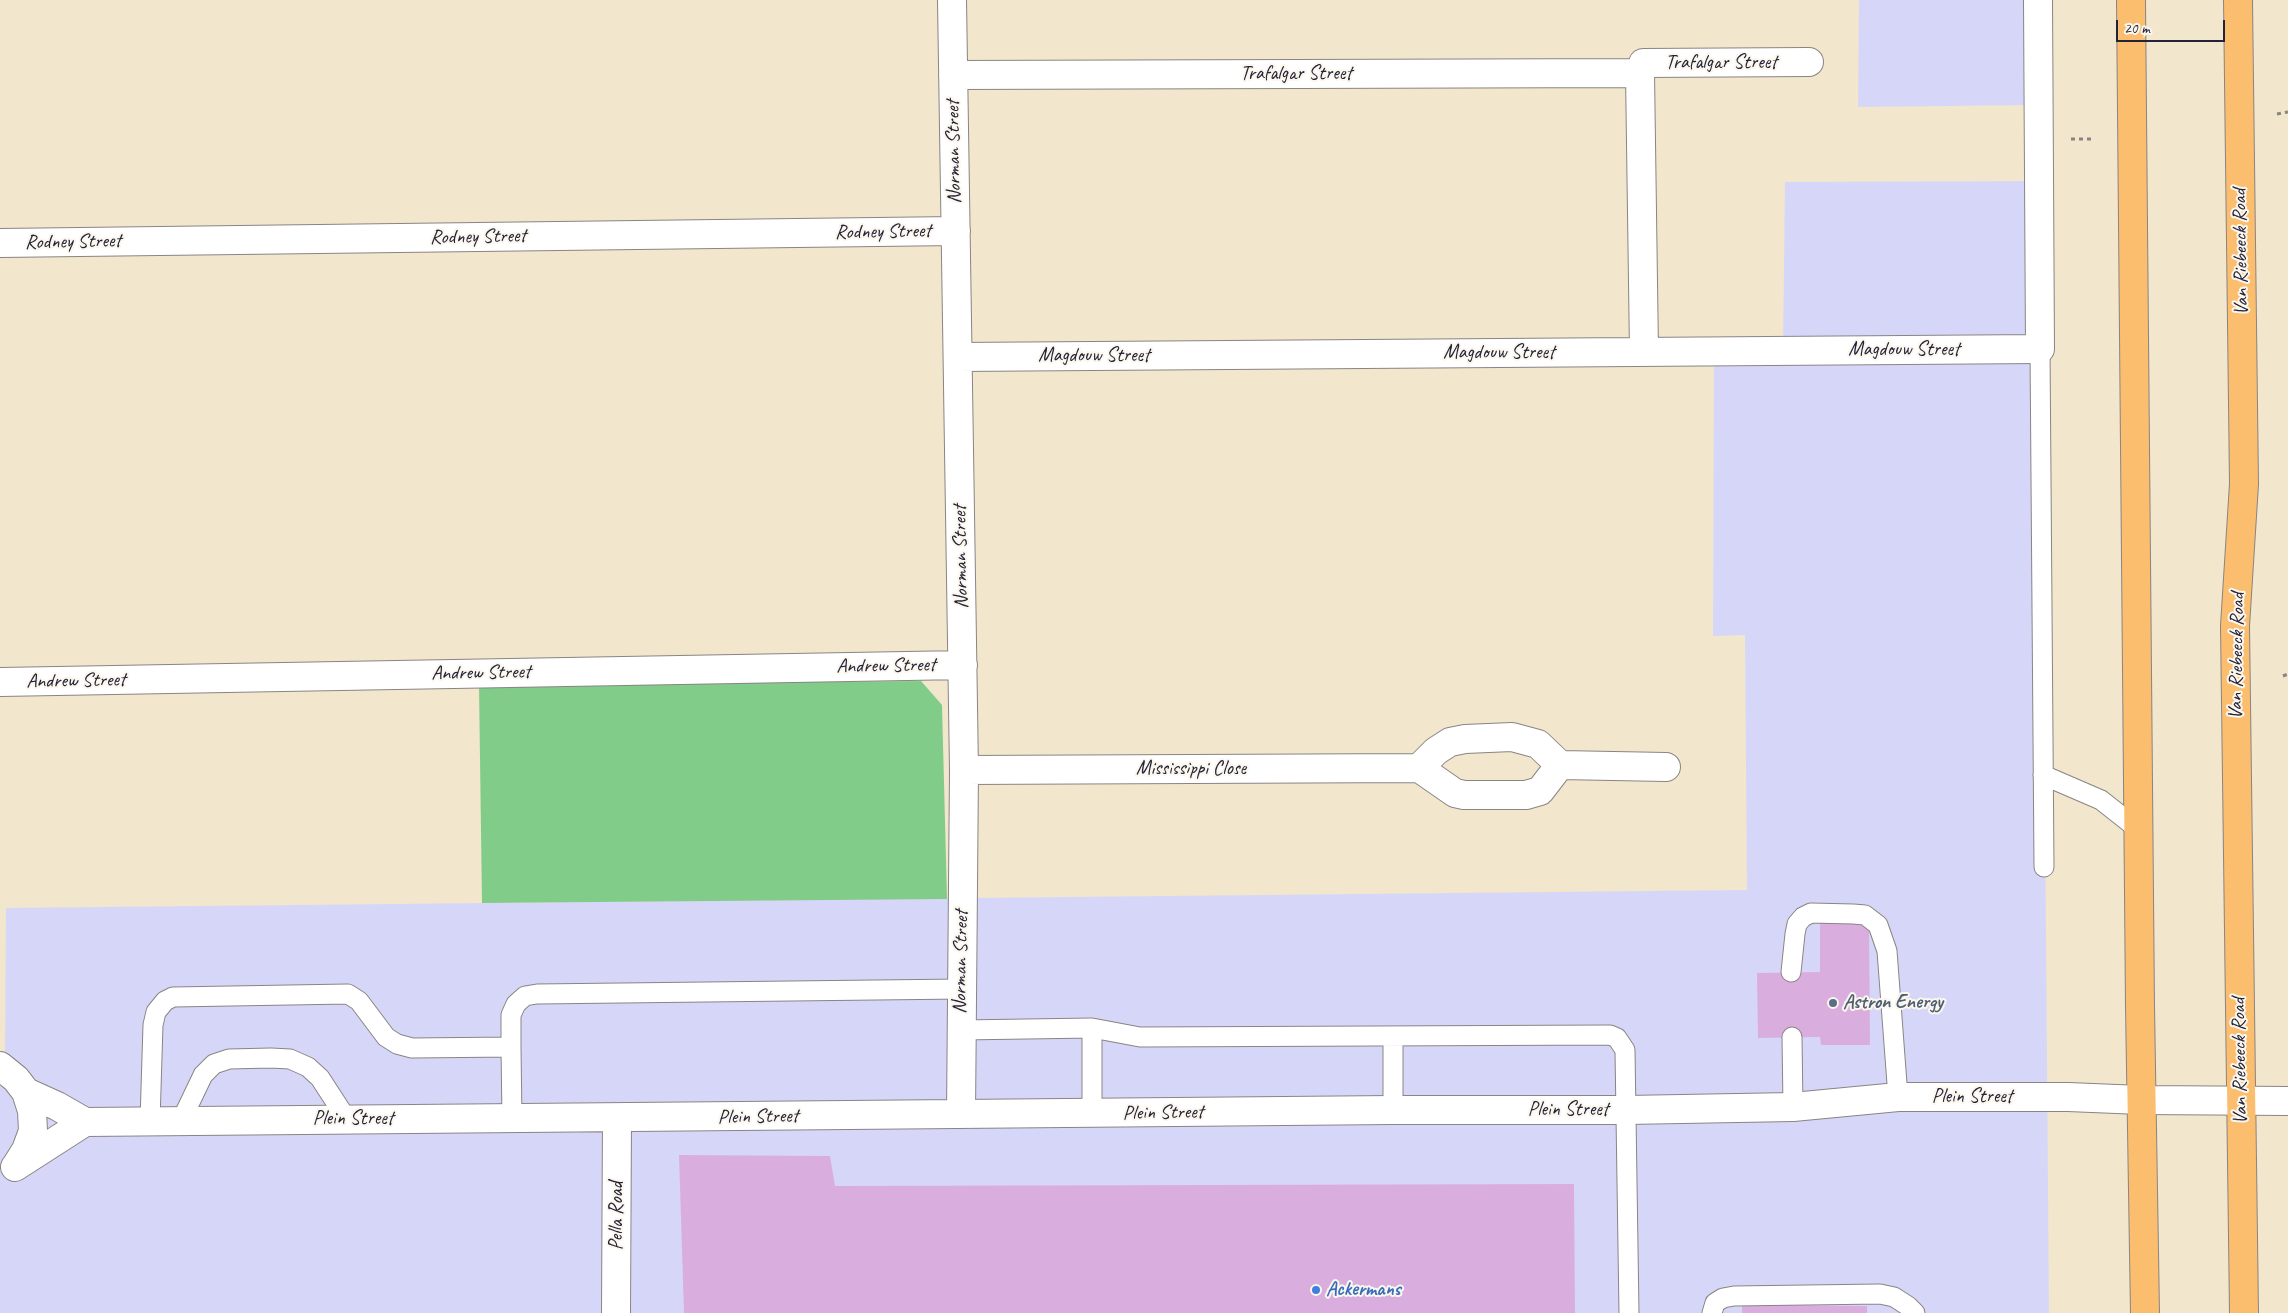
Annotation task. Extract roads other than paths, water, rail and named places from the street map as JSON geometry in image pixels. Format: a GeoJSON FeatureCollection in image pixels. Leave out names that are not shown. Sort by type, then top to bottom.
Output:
{"type":"FeatureCollection","features":[{"type":"Feature","properties":{"kind":"main road"},"geometry":{"type":"LineString","coordinates":[[2131,0],[2141,1100],[2145,1313]]}},
{"type":"Feature","properties":{"kind":"main road","name":"Van Riebeeck Road"},"geometry":{"type":"LineString","coordinates":[[2238,0],[2244,484],[2235,626],[2244,1313]]}},
{"type":"Feature","properties":{"kind":"street","name":"Norman Street"},"geometry":{"type":"LineString","coordinates":[[952,0],[964,770],[961,1114]]}},
{"type":"Feature","properties":{"kind":"street"},"geometry":{"type":"LineString","coordinates":[[2038,0],[2040,349]]}},
{"type":"Feature","properties":{"kind":"street","name":"Trafalgar Street"},"geometry":{"type":"LineString","coordinates":[[1644,352],[1640,73],[1643,63],[1809,62]]}},
{"type":"Feature","properties":{"kind":"street","name":"Trafalgar Street"},"geometry":{"type":"LineString","coordinates":[[953,75],[1640,73]]}},
{"type":"Feature","properties":{"kind":"street","name":"Rodney Street"},"geometry":{"type":"LineString","coordinates":[[0,243],[956,232]]}},
{"type":"Feature","properties":{"kind":"street","name":"Magdouw Street"},"geometry":{"type":"LineString","coordinates":[[958,357],[2040,349]]}},
{"type":"Feature","properties":{"kind":"street","name":"Andrew Street"},"geometry":{"type":"LineString","coordinates":[[0,682],[963,665]]}},
{"type":"Feature","properties":{"kind":"street"},"geometry":{"type":"LineString","coordinates":[[1560,765],[1540,791],[1526,795],[1455,793],[1419,768],[1436,751],[1450,742],[1465,739],[1512,737],[1538,744],[1560,765],[1666,767]]}},
{"type":"Feature","properties":{"kind":"street","name":"Mississippi Close"},"geometry":{"type":"LineString","coordinates":[[964,770],[1419,768]]}},
{"type":"Feature","properties":{"kind":"street"},"geometry":{"type":"LineString","coordinates":[[0,1049],[32,1111],[33,1131],[26,1150],[8,1172]]}},
{"type":"Feature","properties":{"kind":"street"},"geometry":{"type":"LineString","coordinates":[[8,1172],[85,1122],[14,1079]]}},
{"type":"Feature","properties":{"kind":"street","name":"Plein Street"},"geometry":{"type":"LineString","coordinates":[[85,1122],[346,1118],[512,1120],[1393,1110],[1626,1110],[1793,1107],[1898,1097],[2288,1100]]}},
{"type":"Feature","properties":{"kind":"street","name":"Pella Road"},"geometry":{"type":"LineString","coordinates":[[616,1313],[617,1118]]}},
{"type":"Feature","properties":{"kind":"lane"},"geometry":{"type":"LineString","coordinates":[[2040,349],[2044,866]]}},
{"type":"Feature","properties":{"kind":"lane"},"geometry":{"type":"LineString","coordinates":[[2043,775],[2102,800],[2139,830]]}},
{"type":"Feature","properties":{"kind":"lane"},"geometry":{"type":"LineString","coordinates":[[1791,972],[1797,924],[1803,917],[1811,913],[1853,914],[1865,916],[1878,925],[1888,951],[1898,1097]]}},
{"type":"Feature","properties":{"kind":"lane"},"geometry":{"type":"LineString","coordinates":[[512,1120],[511,1014],[516,1004],[525,996],[537,994],[961,988]]}},
{"type":"Feature","properties":{"kind":"lane"},"geometry":{"type":"LineString","coordinates":[[150,1121],[153,1025],[160,1005],[173,997],[348,994],[358,1001],[386,1037],[397,1044],[412,1048],[511,1047]]}},
{"type":"Feature","properties":{"kind":"lane"},"geometry":{"type":"LineString","coordinates":[[961,1030],[1092,1028],[1140,1037],[1610,1035],[1617,1038],[1625,1050],[1629,1313]]}},
{"type":"Feature","properties":{"kind":"lane"},"geometry":{"type":"LineString","coordinates":[[1092,1028],[1092,1113]]}},
{"type":"Feature","properties":{"kind":"lane"},"geometry":{"type":"LineString","coordinates":[[1393,1036],[1393,1110]]}},
{"type":"Feature","properties":{"kind":"lane"},"geometry":{"type":"LineString","coordinates":[[1792,1037],[1793,1107]]}},
{"type":"Feature","properties":{"kind":"lane"},"geometry":{"type":"LineString","coordinates":[[181,1121],[203,1075],[214,1064],[229,1059],[271,1058],[290,1060],[308,1067],[320,1078],[346,1118]]}},
{"type":"Feature","properties":{"kind":"lane"},"geometry":{"type":"LineString","coordinates":[[1712,1313],[1715,1304],[1723,1298],[1734,1296],[1880,1294],[1894,1297],[1915,1313]]}},
{"type":"Feature","properties":{"kind":"place","name":"Astron Energy"},"geometry":{"type":"Point","coordinates":[1833,1003]}},
{"type":"Feature","properties":{"kind":"place","name":"Ackermans"},"geometry":{"type":"Point","coordinates":[1316,1290]}}]}
